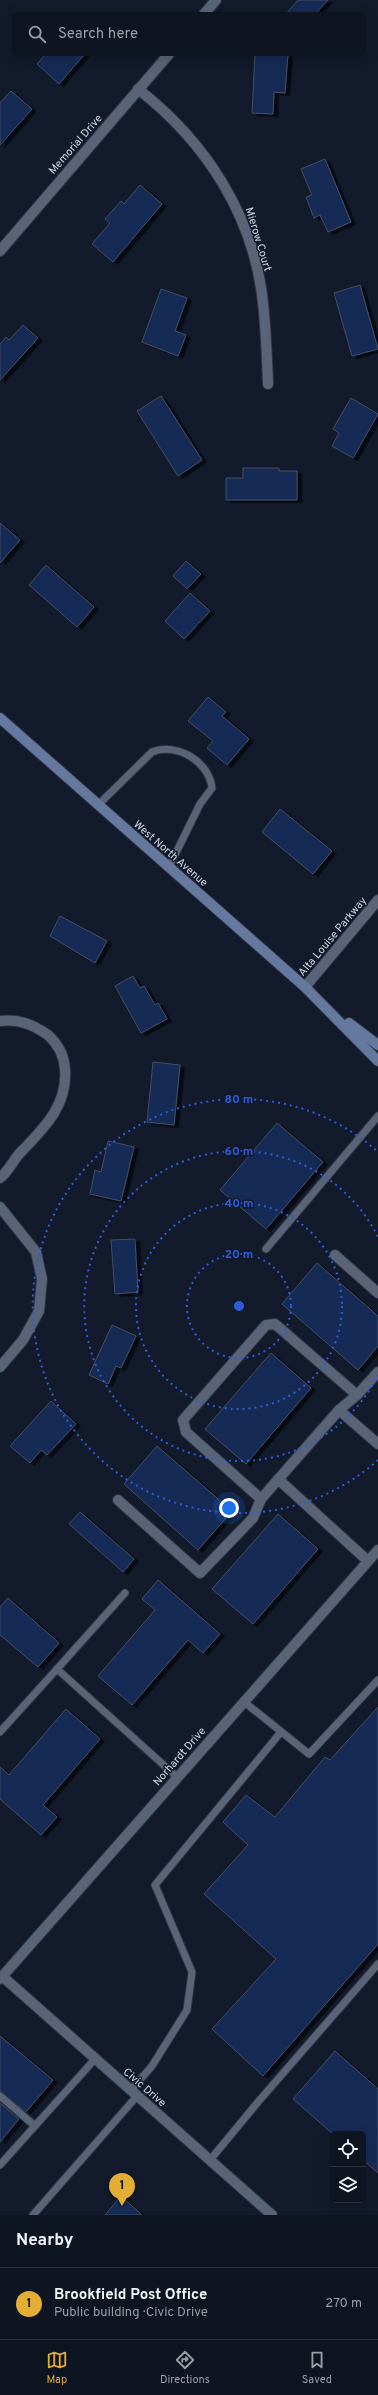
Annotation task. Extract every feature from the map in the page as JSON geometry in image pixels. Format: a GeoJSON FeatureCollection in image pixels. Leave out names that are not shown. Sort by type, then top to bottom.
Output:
{"type":"FeatureCollection","features":[{"type":"Feature","properties":{"kind":"main road","name":"West North Avenue"},"geometry":{"type":"LineString","coordinates":[[0,718],[305,987],[378,1061]]}},
{"type":"Feature","properties":{"kind":"main road","name":"West North Avenue"},"geometry":{"type":"LineString","coordinates":[[326,1007],[378,1045]]}},
{"type":"Feature","properties":{"kind":"street"},"geometry":{"type":"LineString","coordinates":[[206,12],[216,0]]}},
{"type":"Feature","properties":{"kind":"street","name":"Memorial Drive"},"geometry":{"type":"LineString","coordinates":[[0,251],[167,56]]}},
{"type":"Feature","properties":{"kind":"street","name":"Mierow Court"},"geometry":{"type":"LineString","coordinates":[[138,89],[167,112],[196,144],[239,213],[256,264],[263,301],[268,384]]}},
{"type":"Feature","properties":{"kind":"street","name":"Alta Louise Parkway"},"geometry":{"type":"LineString","coordinates":[[305,987],[378,900]]}},
{"type":"Feature","properties":{"kind":"street"},"geometry":{"type":"LineString","coordinates":[[0,1021],[16,1020],[35,1026],[54,1040],[64,1058],[66,1086],[59,1105],[42,1130],[0,1178]]}},
{"type":"Feature","properties":{"kind":"street"},"geometry":{"type":"LineString","coordinates":[[0,1207],[36,1252],[42,1279],[39,1311],[23,1340],[0,1367]]}},
{"type":"Feature","properties":{"kind":"street"},"geometry":{"type":"LineString","coordinates":[[335,1255],[378,1292]]}},
{"type":"Feature","properties":{"kind":"street"},"geometry":{"type":"LineString","coordinates":[[261,1499],[186,1432],[183,1420],[266,1325],[275,1324],[357,1395]]}},
{"type":"Feature","properties":{"kind":"street"},"geometry":{"type":"LineString","coordinates":[[118,1500],[200,1573],[253,1518],[261,1499],[339,1410],[357,1395],[378,1372]]}},
{"type":"Feature","properties":{"kind":"street"},"geometry":{"type":"LineString","coordinates":[[339,1410],[378,1444]]}},
{"type":"Feature","properties":{"kind":"street"},"geometry":{"type":"LineString","coordinates":[[278,1479],[368,1561]]}},
{"type":"Feature","properties":{"kind":"street","name":"Norhardt Drive"},"geometry":{"type":"LineString","coordinates":[[1,1977],[378,1550]]}},
{"type":"Feature","properties":{"kind":"street","name":"Civic Drive"},"geometry":{"type":"LineString","coordinates":[[1,1977],[272,2215]]}},
{"type":"Feature","properties":{"kind":"lane"},"geometry":{"type":"LineString","coordinates":[[98,805],[152,752],[161,748],[180,751],[201,766],[211,780],[212,788],[196,810],[169,867]]}},
{"type":"Feature","properties":{"kind":"lane"},"geometry":{"type":"LineString","coordinates":[[266,1249],[378,1116]]}},
{"type":"Feature","properties":{"kind":"lane"},"geometry":{"type":"LineString","coordinates":[[0,1732],[125,1593]]}},
{"type":"Feature","properties":{"kind":"lane"},"geometry":{"type":"LineString","coordinates":[[57,1669],[177,1777]]}},
{"type":"Feature","properties":{"kind":"lane"},"geometry":{"type":"LineString","coordinates":[[244,1701],[309,1754],[378,1680]]}},
{"type":"Feature","properties":{"kind":"lane"},"geometry":{"type":"LineString","coordinates":[[33,2215],[134,2093],[187,2010],[192,1972],[155,1885],[282,1732]]}},
{"type":"Feature","properties":{"kind":"lane"},"geometry":{"type":"LineString","coordinates":[[210,2160],[258,2102],[378,1964]]}},
{"type":"Feature","properties":{"kind":"lane"},"geometry":{"type":"LineString","coordinates":[[0,2165],[95,2059]]}},
{"type":"Feature","properties":{"kind":"lane"},"geometry":{"type":"LineString","coordinates":[[0,2096],[35,2126]]}},
{"type":"Feature","properties":{"kind":"building"},"geometry":{"type":"Polygon","coordinates":[[[298,0],[328,0],[317,12],[288,12],[298,0]]]}},
{"type":"Feature","properties":{"kind":"building"},"geometry":{"type":"Polygon","coordinates":[[[44,56],[83,56],[59,84],[37,64],[44,56]]]}},
{"type":"Feature","properties":{"kind":"building"},"geometry":{"type":"Polygon","coordinates":[[[255,56],[288,56],[285,93],[274,92],[273,114],[252,113],[255,56]]]}},
{"type":"Feature","properties":{"kind":"building"},"geometry":{"type":"Polygon","coordinates":[[[11,91],[32,109],[0,145],[0,103],[11,91]]]}},
{"type":"Feature","properties":{"kind":"building"},"geometry":{"type":"Polygon","coordinates":[[[325,159],[351,222],[328,232],[320,215],[314,218],[306,197],[312,195],[301,169],[325,159]]]}},
{"type":"Feature","properties":{"kind":"building"},"geometry":{"type":"Polygon","coordinates":[[[140,185],[162,204],[113,262],[92,244],[110,223],[105,219],[121,201],[124,204],[140,185]]]}},
{"type":"Feature","properties":{"kind":"building"},"geometry":{"type":"Polygon","coordinates":[[[360,285],[378,349],[352,356],[334,293],[360,285]]]}},
{"type":"Feature","properties":{"kind":"building"},"geometry":{"type":"Polygon","coordinates":[[[161,289],[187,298],[175,331],[186,335],[178,356],[142,342],[161,289]]]}},
{"type":"Feature","properties":{"kind":"building"},"geometry":{"type":"Polygon","coordinates":[[[23,325],[38,338],[0,380],[0,344],[6,337],[9,340],[23,325]]]}},
{"type":"Feature","properties":{"kind":"building"},"geometry":{"type":"Polygon","coordinates":[[[161,396],[202,460],[178,476],[137,411],[161,396]]]}},
{"type":"Feature","properties":{"kind":"building"},"geometry":{"type":"Polygon","coordinates":[[[351,398],[378,414],[353,458],[332,446],[339,433],[333,429],[351,398]]]}},
{"type":"Feature","properties":{"kind":"building"},"geometry":{"type":"Polygon","coordinates":[[[243,468],[279,468],[279,471],[297,471],[297,500],[226,500],[226,478],[243,478],[243,468]]]}},
{"type":"Feature","properties":{"kind":"building"},"geometry":{"type":"Polygon","coordinates":[[[0,523],[20,540],[0,563],[0,523]]]}},
{"type":"Feature","properties":{"kind":"building"},"geometry":{"type":"Polygon","coordinates":[[[186,561],[201,574],[187,589],[173,576],[186,561]]]}},
{"type":"Feature","properties":{"kind":"building"},"geometry":{"type":"Polygon","coordinates":[[[46,565],[94,607],[77,627],[29,585],[46,565]]]}},
{"type":"Feature","properties":{"kind":"building"},"geometry":{"type":"Polygon","coordinates":[[[190,593],[210,611],[184,639],[165,621],[190,593]]]}},
{"type":"Feature","properties":{"kind":"building"},"geometry":{"type":"Polygon","coordinates":[[[208,697],[226,712],[222,716],[249,739],[227,765],[207,748],[213,741],[188,721],[208,697]]]}},
{"type":"Feature","properties":{"kind":"building"},"geometry":{"type":"Polygon","coordinates":[[[280,809],[332,851],[313,874],[262,832],[280,809]]]}},
{"type":"Feature","properties":{"kind":"building"},"geometry":{"type":"Polygon","coordinates":[[[60,916],[107,941],[95,963],[50,936],[60,916]]]}},
{"type":"Feature","properties":{"kind":"building"},"geometry":{"type":"Polygon","coordinates":[[[133,976],[140,988],[144,986],[155,1005],[158,1003],[167,1019],[141,1033],[115,986],[133,976]]]}},
{"type":"Feature","properties":{"kind":"building"},"geometry":{"type":"Polygon","coordinates":[[[153,1062],[180,1065],[174,1125],[147,1122],[153,1062]]]}},
{"type":"Feature","properties":{"kind":"building"},"geometry":{"type":"Polygon","coordinates":[[[277,1123],[323,1162],[266,1229],[220,1190],[277,1123]]]}},
{"type":"Feature","properties":{"kind":"building"},"geometry":{"type":"Polygon","coordinates":[[[108,1141],[134,1147],[121,1201],[90,1194],[95,1170],[101,1172],[108,1141]]]}},
{"type":"Feature","properties":{"kind":"building"},"geometry":{"type":"Polygon","coordinates":[[[135,1239],[138,1292],[115,1294],[111,1240],[135,1239]]]}},
{"type":"Feature","properties":{"kind":"building"},"geometry":{"type":"Polygon","coordinates":[[[317,1263],[378,1316],[378,1346],[358,1370],[282,1304],[317,1263]]]}},
{"type":"Feature","properties":{"kind":"building"},"geometry":{"type":"Polygon","coordinates":[[[112,1325],[136,1336],[121,1368],[116,1366],[108,1384],[89,1375],[112,1325]]]}},
{"type":"Feature","properties":{"kind":"building"},"geometry":{"type":"Polygon","coordinates":[[[271,1353],[311,1388],[246,1464],[205,1429],[271,1353]]]}},
{"type":"Feature","properties":{"kind":"building"},"geometry":{"type":"Polygon","coordinates":[[[51,1401],[76,1424],[47,1455],[41,1450],[30,1463],[10,1446],[51,1401]]]}},
{"type":"Feature","properties":{"kind":"building"},"geometry":{"type":"Polygon","coordinates":[[[157,1446],[232,1511],[198,1550],[124,1484],[157,1446]]]}},
{"type":"Feature","properties":{"kind":"building"},"geometry":{"type":"Polygon","coordinates":[[[80,1512],[134,1559],[123,1572],[69,1524],[80,1512]]]}},
{"type":"Feature","properties":{"kind":"building"},"geometry":{"type":"Polygon","coordinates":[[[278,1514],[318,1549],[253,1624],[212,1589],[278,1514]]]}},
{"type":"Feature","properties":{"kind":"building"},"geometry":{"type":"Polygon","coordinates":[[[158,1580],[220,1634],[203,1653],[188,1640],[132,1705],[98,1676],[155,1610],[142,1599],[158,1580]]]}},
{"type":"Feature","properties":{"kind":"building"},"geometry":{"type":"Polygon","coordinates":[[[8,1598],[59,1643],[38,1667],[0,1635],[0,1607],[8,1598]]]}},
{"type":"Feature","properties":{"kind":"building"},"geometry":{"type":"Polygon","coordinates":[[[378,1707],[378,1944],[263,2076],[212,2029],[276,1959],[204,1894],[248,1845],[223,1822],[246,1795],[275,1817],[325,1757],[330,1760],[378,1707]]]}},
{"type":"Feature","properties":{"kind":"building"},"geometry":{"type":"Polygon","coordinates":[[[66,1709],[100,1739],[43,1805],[57,1817],[41,1835],[0,1799],[0,1767],[9,1775],[66,1709]]]}},
{"type":"Feature","properties":{"kind":"building"},"geometry":{"type":"Polygon","coordinates":[[[0,2036],[53,2080],[26,2112],[0,2091],[0,2036]]]}},
{"type":"Feature","properties":{"kind":"building"},"geometry":{"type":"Polygon","coordinates":[[[335,2051],[378,2089],[378,2173],[366,2163],[366,2131],[330,2131],[293,2099],[335,2051]]]}},
{"type":"Feature","properties":{"kind":"building"},"geometry":{"type":"Polygon","coordinates":[[[0,2103],[19,2119],[0,2142],[0,2103]]]}},
{"type":"Feature","properties":{"kind":"building"},"geometry":{"type":"Polygon","coordinates":[[[121,2196],[142,2215],[105,2215],[121,2196]]]}},
{"type":"Feature","properties":{"kind":"place","name":"Brookfield Post Office"},"geometry":{"type":"Point","coordinates":[122,2206]}}]}
